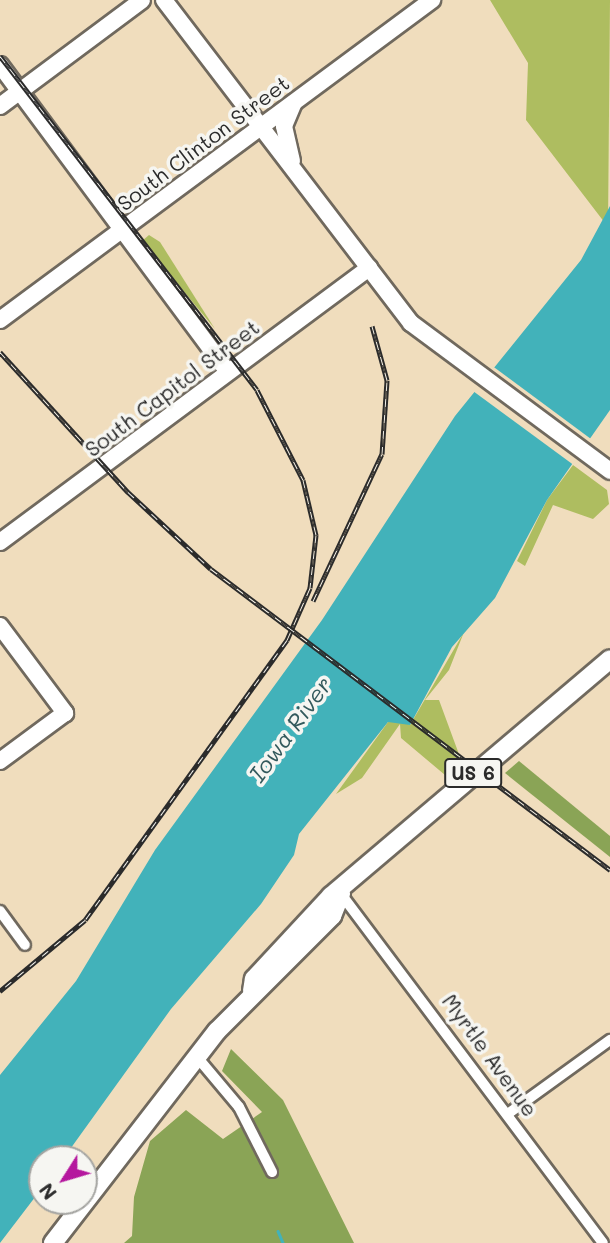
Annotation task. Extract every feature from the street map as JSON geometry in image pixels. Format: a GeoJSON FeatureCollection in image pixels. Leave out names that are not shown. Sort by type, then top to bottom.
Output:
{"type":"FeatureCollection","features":[{"type":"Feature","properties":{"kind":"main road","name":"US 6"},"geometry":{"type":"LineString","coordinates":[[53,1243],[252,990],[332,916],[341,894],[610,659]]}},
{"type":"Feature","properties":{"kind":"street"},"geometry":{"type":"LineString","coordinates":[[0,106],[142,0]]}},
{"type":"Feature","properties":{"kind":"street"},"geometry":{"type":"LineString","coordinates":[[164,0],[411,323],[609,471]]}},
{"type":"Feature","properties":{"kind":"street"},"geometry":{"type":"LineString","coordinates":[[177,0],[182,23]]}},
{"type":"Feature","properties":{"kind":"street","name":"South Clinton Street"},"geometry":{"type":"LineString","coordinates":[[0,320],[432,0]]}},
{"type":"Feature","properties":{"kind":"street"},"geometry":{"type":"LineString","coordinates":[[0,65],[228,372]]}},
{"type":"Feature","properties":{"kind":"street"},"geometry":{"type":"LineString","coordinates":[[294,168],[284,126],[298,98]]}},
{"type":"Feature","properties":{"kind":"street","name":"South Capitol Street"},"geometry":{"type":"LineString","coordinates":[[0,542],[369,268]]}},
{"type":"Feature","properties":{"kind":"street"},"geometry":{"type":"LineString","coordinates":[[0,626],[65,713],[0,761]]}},
{"type":"Feature","properties":{"kind":"street","name":"Myrtle Avenue"},"geometry":{"type":"LineString","coordinates":[[341,894],[509,1113],[603,1243]]}},
{"type":"Feature","properties":{"kind":"street"},"geometry":{"type":"LineString","coordinates":[[0,911],[25,945]]}},
{"type":"Feature","properties":{"kind":"street"},"geometry":{"type":"LineString","coordinates":[[509,1113],[610,1040]]}},
{"type":"Feature","properties":{"kind":"street"},"geometry":{"type":"LineString","coordinates":[[197,1058],[239,1107],[272,1172]]}},
{"type":"Feature","properties":{"kind":"green space"},"geometry":{"type":"Polygon","coordinates":[[[490,0],[610,0],[608,227],[526,120],[528,63],[490,0]]]}},
{"type":"Feature","properties":{"kind":"green space"},"geometry":{"type":"Polygon","coordinates":[[[149,235],[160,242],[215,329],[142,241],[149,235]]]}},
{"type":"Feature","properties":{"kind":"green space"},"geometry":{"type":"Polygon","coordinates":[[[573,465],[607,490],[609,504],[593,519],[553,505],[525,566],[517,561],[547,500],[573,465]]]}},
{"type":"Feature","properties":{"kind":"green space"},"geometry":{"type":"Polygon","coordinates":[[[464,632],[449,670],[425,700],[439,700],[460,757],[455,767],[445,775],[401,738],[400,724],[362,778],[336,794],[388,722],[399,719],[410,725],[464,632]]]}},
{"type":"Feature","properties":{"kind":"green space"},"geometry":{"type":"Polygon","coordinates":[[[519,761],[610,836],[610,857],[505,773],[519,761]]]}},
{"type":"Feature","properties":{"kind":"green space"},"geometry":{"type":"Polygon","coordinates":[[[231,1049],[283,1100],[354,1243],[124,1243],[132,1236],[134,1197],[150,1141],[186,1110],[223,1139],[262,1112],[222,1071],[231,1049]]]}},
{"type":"Feature","properties":{"kind":"water","name":"Iowa River"},"geometry":{"type":"Polygon","coordinates":[[[610,206],[610,410],[547,500],[495,598],[452,647],[410,725],[388,722],[299,834],[294,855],[261,904],[171,1009],[73,1145],[28,1145],[28,1206],[0,1243],[0,1075],[76,981],[155,850],[322,620],[455,416],[581,260],[610,206]]]}},
{"type":"Feature","properties":{"kind":"pier"},"geometry":{"type":"Polygon","coordinates":[[[491,365],[591,439],[575,466],[473,391],[491,365]]]}},
{"type":"Feature","properties":{"kind":"waterway"},"geometry":{"type":"LineString","coordinates":[[278,1231],[283,1243]]}},
{"type":"Feature","properties":{"kind":"railway"},"geometry":{"type":"LineString","coordinates":[[0,56],[257,390],[303,480],[316,535],[310,588],[287,640],[85,920],[0,991]]}},
{"type":"Feature","properties":{"kind":"railway"},"geometry":{"type":"LineString","coordinates":[[313,601],[382,454],[387,380],[372,326]]}},
{"type":"Feature","properties":{"kind":"railway"},"geometry":{"type":"LineString","coordinates":[[0,352],[128,492],[211,569],[610,870]]}}]}
